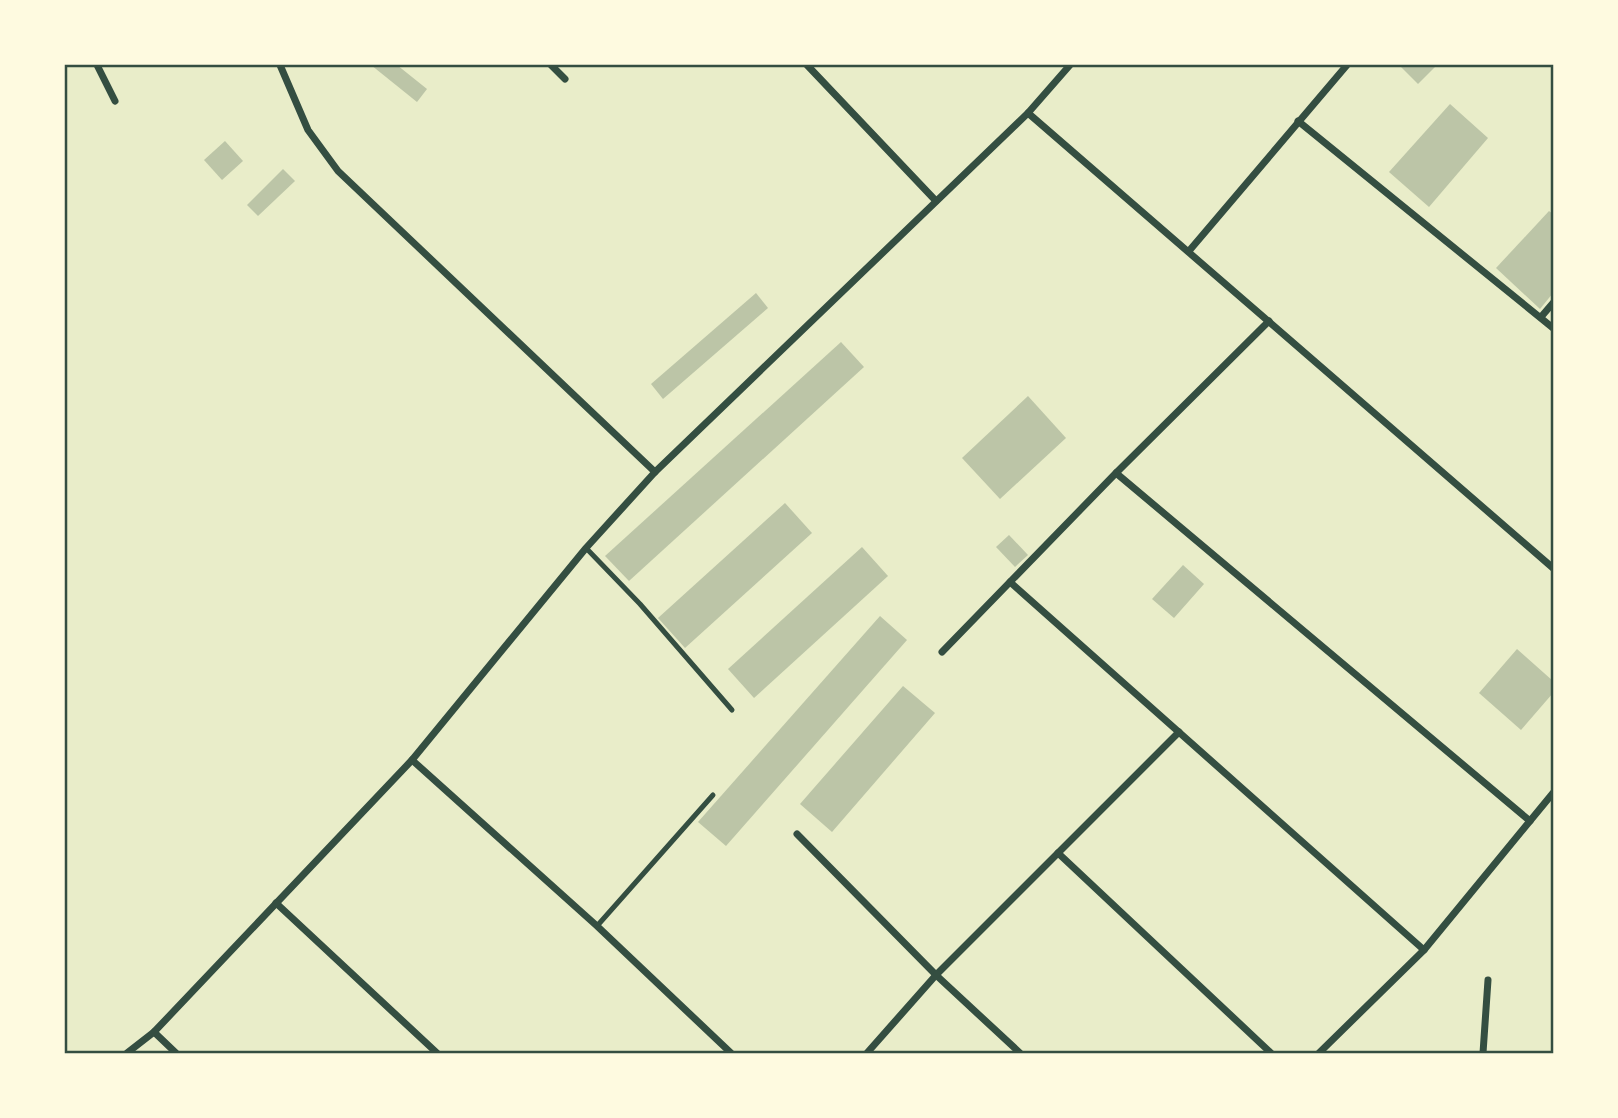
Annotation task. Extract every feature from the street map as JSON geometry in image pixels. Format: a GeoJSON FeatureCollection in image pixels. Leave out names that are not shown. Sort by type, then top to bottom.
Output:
{"type":"FeatureCollection","features":[{"type":"Feature","properties":{"kind":"street"},"geometry":{"type":"LineString","coordinates":[[97,65],[115,101]]}},
{"type":"Feature","properties":{"kind":"street"},"geometry":{"type":"LineString","coordinates":[[281,65],[308,130],[338,171],[655,471]]}},
{"type":"Feature","properties":{"kind":"street"},"geometry":{"type":"LineString","coordinates":[[551,65],[565,79]]}},
{"type":"Feature","properties":{"kind":"street"},"geometry":{"type":"LineString","coordinates":[[807,65],[936,201]]}},
{"type":"Feature","properties":{"kind":"street"},"geometry":{"type":"LineString","coordinates":[[127,1053],[154,1032],[412,760],[586,548],[655,471],[1028,113],[1070,65]]}},
{"type":"Feature","properties":{"kind":"street"},"geometry":{"type":"LineString","coordinates":[[1189,251],[1347,65]]}},
{"type":"Feature","properties":{"kind":"street"},"geometry":{"type":"LineString","coordinates":[[1028,113],[1553,568]]}},
{"type":"Feature","properties":{"kind":"street"},"geometry":{"type":"LineString","coordinates":[[1298,121],[1553,328]]}},
{"type":"Feature","properties":{"kind":"street"},"geometry":{"type":"LineString","coordinates":[[1541,317],[1553,303]]}},
{"type":"Feature","properties":{"kind":"street"},"geometry":{"type":"LineString","coordinates":[[942,652],[1269,321]]}},
{"type":"Feature","properties":{"kind":"street"},"geometry":{"type":"LineString","coordinates":[[1116,473],[1530,821]]}},
{"type":"Feature","properties":{"kind":"street"},"geometry":{"type":"LineString","coordinates":[[1010,582],[1424,950]]}},
{"type":"Feature","properties":{"kind":"street"},"geometry":{"type":"LineString","coordinates":[[867,1053],[936,975],[1179,732]]}},
{"type":"Feature","properties":{"kind":"street"},"geometry":{"type":"LineString","coordinates":[[412,760],[597,926],[731,1053]]}},
{"type":"Feature","properties":{"kind":"street"},"geometry":{"type":"LineString","coordinates":[[1319,1053],[1424,950],[1553,793]]}},
{"type":"Feature","properties":{"kind":"street"},"geometry":{"type":"LineString","coordinates":[[797,834],[936,975],[1020,1053]]}},
{"type":"Feature","properties":{"kind":"street"},"geometry":{"type":"LineString","coordinates":[[1058,853],[1271,1053]]}},
{"type":"Feature","properties":{"kind":"street"},"geometry":{"type":"LineString","coordinates":[[276,903],[437,1053]]}},
{"type":"Feature","properties":{"kind":"street"},"geometry":{"type":"LineString","coordinates":[[1483,1053],[1488,980]]}},
{"type":"Feature","properties":{"kind":"street"},"geometry":{"type":"LineString","coordinates":[[154,1032],[176,1053]]}},
{"type":"Feature","properties":{"kind":"lane"},"geometry":{"type":"LineString","coordinates":[[586,548],[640,604],[732,709]]}},
{"type":"Feature","properties":{"kind":"lane"},"geometry":{"type":"LineString","coordinates":[[597,926],[713,795]]}},
{"type":"Feature","properties":{"kind":"building"},"geometry":{"type":"Polygon","coordinates":[[[371,65],[397,65],[427,89],[417,102],[371,65]]]}},
{"type":"Feature","properties":{"kind":"building"},"geometry":{"type":"Polygon","coordinates":[[[1399,65],[1437,65],[1418,84],[1399,65]]]}},
{"type":"Feature","properties":{"kind":"building"},"geometry":{"type":"Polygon","coordinates":[[[1450,104],[1488,138],[1429,207],[1389,172],[1450,104]]]}},
{"type":"Feature","properties":{"kind":"building"},"geometry":{"type":"Polygon","coordinates":[[[225,141],[243,161],[222,180],[204,160],[225,141]]]}},
{"type":"Feature","properties":{"kind":"building"},"geometry":{"type":"Polygon","coordinates":[[[283,169],[295,181],[258,216],[247,205],[283,169]]]}},
{"type":"Feature","properties":{"kind":"building"},"geometry":{"type":"Polygon","coordinates":[[[1549,211],[1553,214],[1553,293],[1540,309],[1496,268],[1549,211]]]}},
{"type":"Feature","properties":{"kind":"building"},"geometry":{"type":"Polygon","coordinates":[[[756,293],[768,308],[663,399],[651,384],[756,293]]]}},
{"type":"Feature","properties":{"kind":"building"},"geometry":{"type":"Polygon","coordinates":[[[841,342],[864,367],[629,581],[605,556],[841,342]]]}},
{"type":"Feature","properties":{"kind":"building"},"geometry":{"type":"Polygon","coordinates":[[[1028,396],[1066,438],[1000,499],[962,458],[1028,396]]]}},
{"type":"Feature","properties":{"kind":"building"},"geometry":{"type":"Polygon","coordinates":[[[785,503],[812,533],[685,648],[658,618],[785,503]]]}},
{"type":"Feature","properties":{"kind":"building"},"geometry":{"type":"Polygon","coordinates":[[[1009,535],[1028,555],[1015,567],[996,547],[1009,535]]]}},
{"type":"Feature","properties":{"kind":"building"},"geometry":{"type":"Polygon","coordinates":[[[862,547],[888,576],[754,698],[728,669],[862,547]]]}},
{"type":"Feature","properties":{"kind":"building"},"geometry":{"type":"Polygon","coordinates":[[[1183,565],[1204,584],[1174,618],[1152,599],[1183,565]]]}},
{"type":"Feature","properties":{"kind":"building"},"geometry":{"type":"Polygon","coordinates":[[[880,616],[907,640],[726,846],[698,822],[880,616]]]}},
{"type":"Feature","properties":{"kind":"building"},"geometry":{"type":"Polygon","coordinates":[[[1517,649],[1553,681],[1553,693],[1521,730],[1479,693],[1517,649]]]}},
{"type":"Feature","properties":{"kind":"building"},"geometry":{"type":"Polygon","coordinates":[[[903,686],[935,713],[832,832],[800,804],[903,686]]]}}]}
